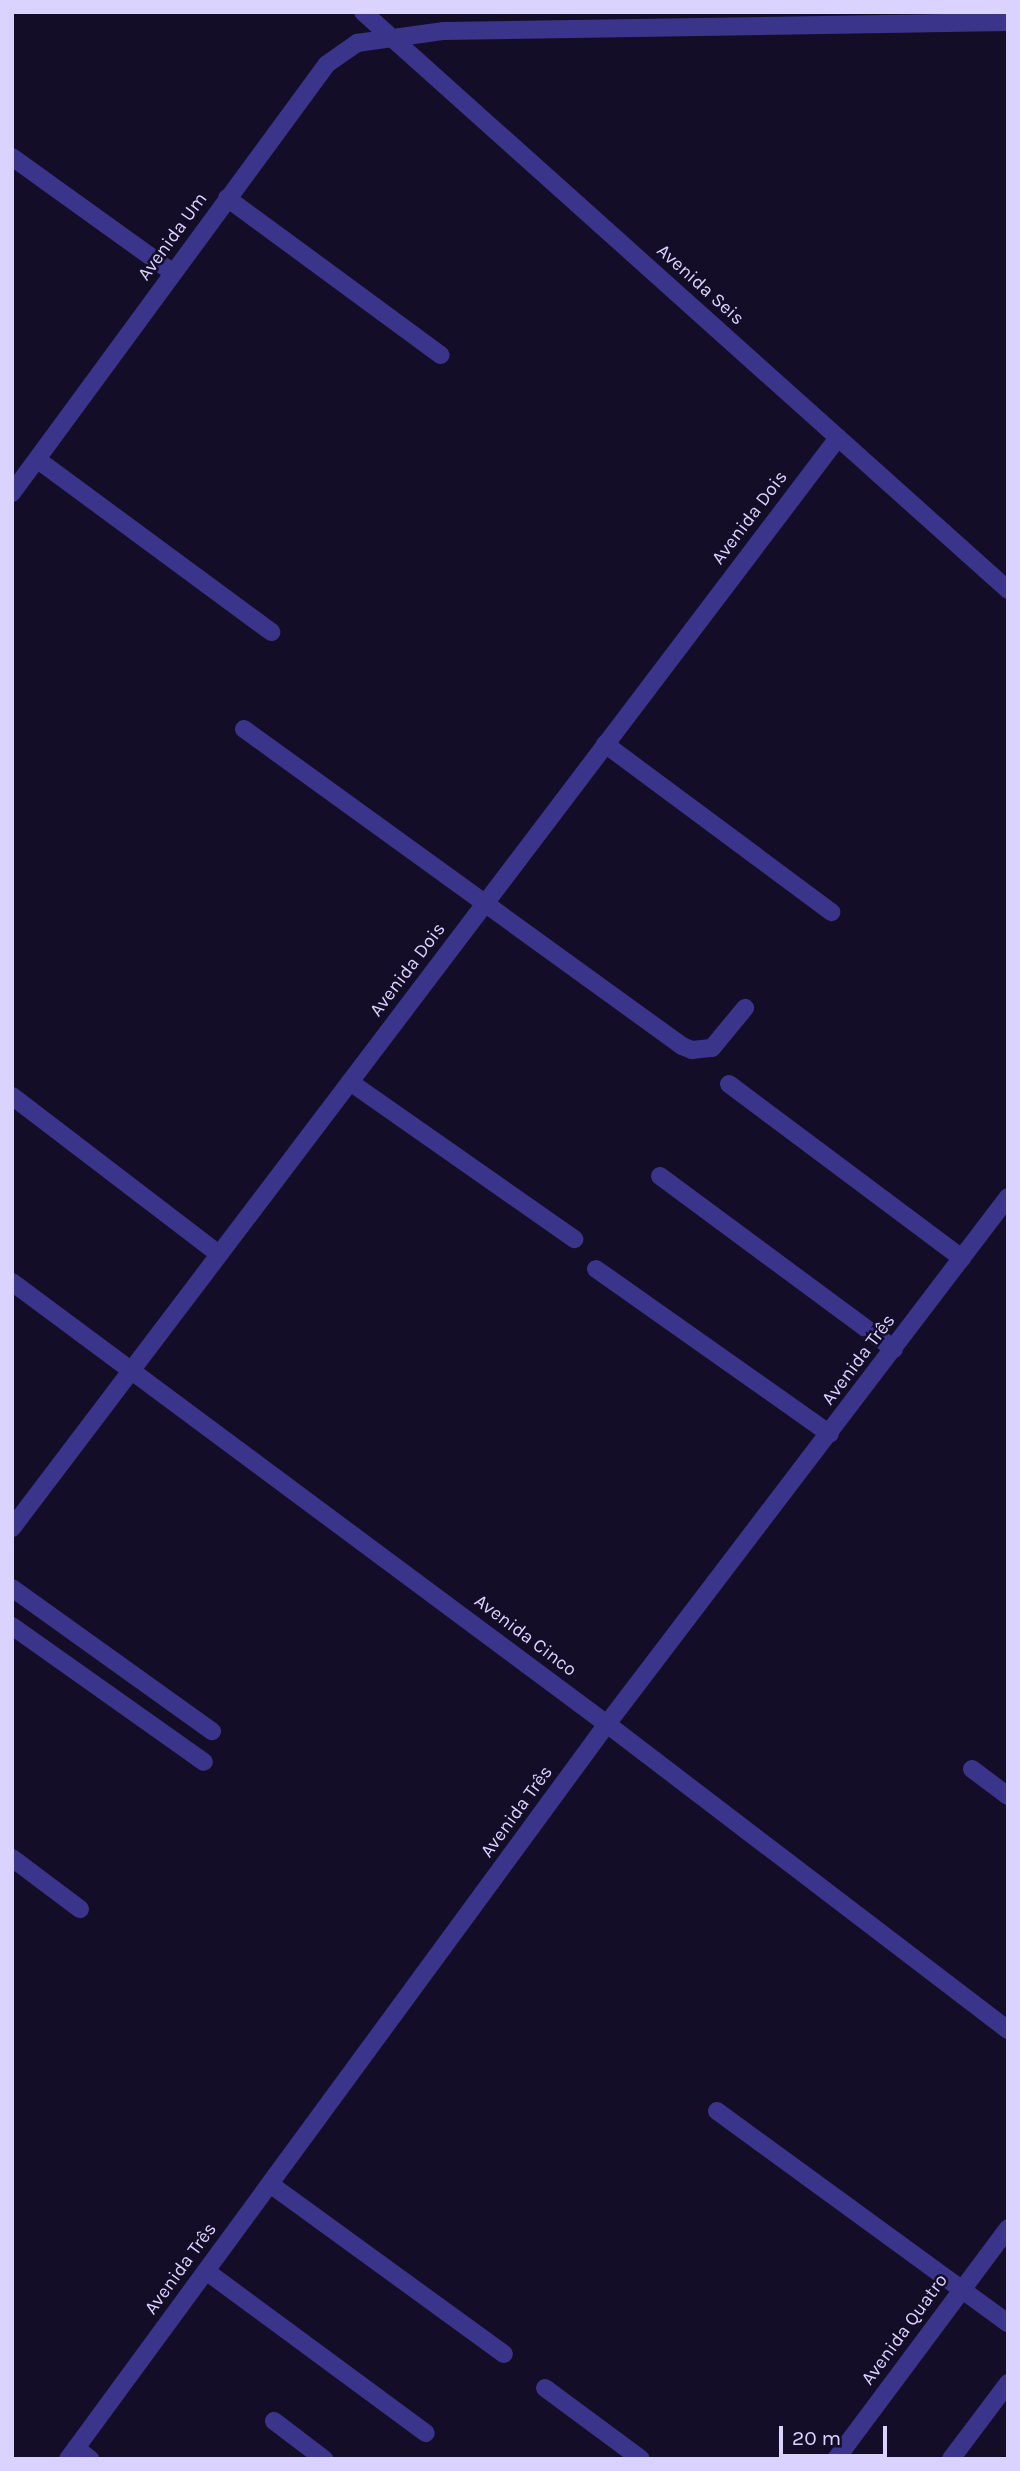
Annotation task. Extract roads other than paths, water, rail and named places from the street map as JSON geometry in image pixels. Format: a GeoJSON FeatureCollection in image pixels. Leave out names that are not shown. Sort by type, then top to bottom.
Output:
{"type":"FeatureCollection","features":[{"type":"Feature","properties":{"kind":"street","name":"Avenida Seis"},"geometry":{"type":"LineString","coordinates":[[363,12],[1008,590]]}},
{"type":"Feature","properties":{"kind":"street","name":"Avenida Um"},"geometry":{"type":"LineString","coordinates":[[12,493],[327,64],[357,43],[390,35],[1008,22]]}},
{"type":"Feature","properties":{"kind":"street"},"geometry":{"type":"LineString","coordinates":[[12,157],[173,272]]}},
{"type":"Feature","properties":{"kind":"street"},"geometry":{"type":"LineString","coordinates":[[227,198],[441,355]]}},
{"type":"Feature","properties":{"kind":"street","name":"Avenida Dois"},"geometry":{"type":"LineString","coordinates":[[12,1528],[838,438]]}},
{"type":"Feature","properties":{"kind":"street"},"geometry":{"type":"LineString","coordinates":[[38,460],[271,632]]}},
{"type":"Feature","properties":{"kind":"street"},"geometry":{"type":"LineString","coordinates":[[244,729],[692,1050],[712,1048],[745,1008]]}},
{"type":"Feature","properties":{"kind":"street"},"geometry":{"type":"LineString","coordinates":[[605,744],[831,912]]}},
{"type":"Feature","properties":{"kind":"street"},"geometry":{"type":"LineString","coordinates":[[350,1082],[574,1239]]}},
{"type":"Feature","properties":{"kind":"street"},"geometry":{"type":"LineString","coordinates":[[729,1084],[962,1258]]}},
{"type":"Feature","properties":{"kind":"street"},"geometry":{"type":"LineString","coordinates":[[12,1096],[219,1254]]}},
{"type":"Feature","properties":{"kind":"street"},"geometry":{"type":"LineString","coordinates":[[660,1176],[894,1349]]}},
{"type":"Feature","properties":{"kind":"street","name":"Avenida Três"},"geometry":{"type":"LineString","coordinates":[[78,2455],[206,2271],[607,1724],[1008,1197]]}},
{"type":"Feature","properties":{"kind":"street"},"geometry":{"type":"LineString","coordinates":[[596,1269],[830,1434]]}},
{"type":"Feature","properties":{"kind":"street","name":"Avenida Cinco"},"geometry":{"type":"LineString","coordinates":[[12,1282],[607,1724],[1008,2029]]}},
{"type":"Feature","properties":{"kind":"street"},"geometry":{"type":"LineString","coordinates":[[12,1588],[212,1731]]}},
{"type":"Feature","properties":{"kind":"street"},"geometry":{"type":"LineString","coordinates":[[12,1626],[204,1762]]}},
{"type":"Feature","properties":{"kind":"street"},"geometry":{"type":"LineString","coordinates":[[972,1769],[1008,1796]]}},
{"type":"Feature","properties":{"kind":"street"},"geometry":{"type":"LineString","coordinates":[[12,1858],[80,1909]]}},
{"type":"Feature","properties":{"kind":"street"},"geometry":{"type":"LineString","coordinates":[[717,2111],[1008,2323]]}},
{"type":"Feature","properties":{"kind":"street"},"geometry":{"type":"LineString","coordinates":[[270,2184],[504,2354]]}},
{"type":"Feature","properties":{"kind":"street","name":"Avenida Quatro"},"geometry":{"type":"LineString","coordinates":[[836,2459],[1008,2228]]}},
{"type":"Feature","properties":{"kind":"street"},"geometry":{"type":"LineString","coordinates":[[206,2271],[426,2433]]}},
{"type":"Feature","properties":{"kind":"street"},"geometry":{"type":"LineString","coordinates":[[951,2459],[1008,2383]]}},
{"type":"Feature","properties":{"kind":"street"},"geometry":{"type":"LineString","coordinates":[[545,2388],[641,2459]]}},
{"type":"Feature","properties":{"kind":"street"},"geometry":{"type":"LineString","coordinates":[[274,2421],[324,2459]]}}]}
